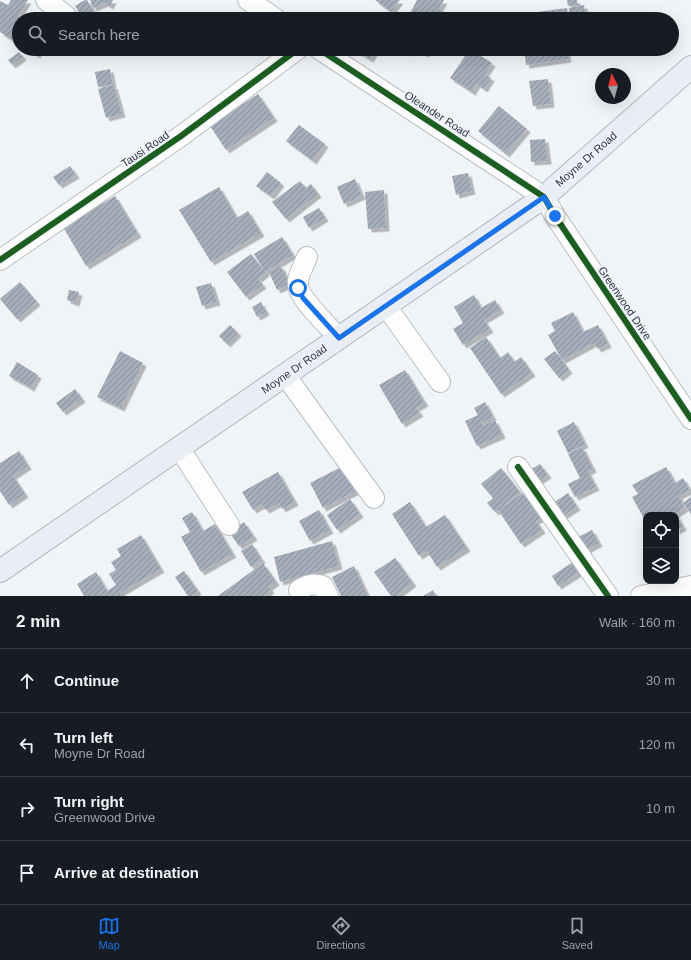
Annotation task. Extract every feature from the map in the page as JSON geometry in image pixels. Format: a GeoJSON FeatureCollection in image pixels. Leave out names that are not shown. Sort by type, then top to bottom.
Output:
{"type":"FeatureCollection","features":[{"type":"Feature","properties":{"kind":"main road","name":"Moyne Dr Road"},"geometry":{"type":"LineString","coordinates":[[0,571],[544,197],[691,67]]}},
{"type":"Feature","properties":{"kind":"street"},"geometry":{"type":"LineString","coordinates":[[46,0],[61,12]]}},
{"type":"Feature","properties":{"kind":"street"},"geometry":{"type":"LineString","coordinates":[[248,0],[266,12]]}},
{"type":"Feature","properties":{"kind":"street","name":"Tausi Road"},"geometry":{"type":"LineString","coordinates":[[0,260],[181,136],[289,56]]}},
{"type":"Feature","properties":{"kind":"street","name":"Oleander Road"},"geometry":{"type":"LineString","coordinates":[[331,56],[544,197]]}},
{"type":"Feature","properties":{"kind":"street","name":"Greenwood Drive"},"geometry":{"type":"LineString","coordinates":[[544,197],[691,419]]}},
{"type":"Feature","properties":{"kind":"street"},"geometry":{"type":"LineString","coordinates":[[307,257],[298,281],[298,288],[303,298],[339,338]]}},
{"type":"Feature","properties":{"kind":"street"},"geometry":{"type":"LineString","coordinates":[[386,306],[440,382]]}},
{"type":"Feature","properties":{"kind":"street"},"geometry":{"type":"LineString","coordinates":[[285,375],[374,498]]}},
{"type":"Feature","properties":{"kind":"street"},"geometry":{"type":"LineString","coordinates":[[179,448],[229,525]]}},
{"type":"Feature","properties":{"kind":"street"},"geometry":{"type":"LineString","coordinates":[[518,466],[608,596]]}},
{"type":"Feature","properties":{"kind":"street"},"geometry":{"type":"LineString","coordinates":[[299,590],[307,585],[315,584],[322,586],[328,596]]}},
{"type":"Feature","properties":{"kind":"street"},"geometry":{"type":"LineString","coordinates":[[641,596],[691,586]]}},
{"type":"Feature","properties":{"kind":"building"},"geometry":{"type":"Polygon","coordinates":[[[11,0],[28,0],[20,12],[12,12],[12,40],[0,32],[0,1],[8,5],[11,0]]]}},
{"type":"Feature","properties":{"kind":"building"},"geometry":{"type":"Polygon","coordinates":[[[87,0],[94,12],[79,12],[75,6],[87,0]]]}},
{"type":"Feature","properties":{"kind":"building"},"geometry":{"type":"Polygon","coordinates":[[[90,0],[113,0],[110,6],[105,3],[93,8],[90,0]]]}},
{"type":"Feature","properties":{"kind":"building"},"geometry":{"type":"Polygon","coordinates":[[[375,0],[400,0],[391,12],[375,0]]]}},
{"type":"Feature","properties":{"kind":"building"},"geometry":{"type":"Polygon","coordinates":[[[417,0],[444,0],[439,9],[444,12],[411,12],[417,0]]]}},
{"type":"Feature","properties":{"kind":"building"},"geometry":{"type":"Polygon","coordinates":[[[567,0],[577,0],[578,5],[568,6],[567,0]]]}},
{"type":"Feature","properties":{"kind":"building"},"geometry":{"type":"Polygon","coordinates":[[[584,5],[585,12],[569,12],[569,8],[584,5]]]}},
{"type":"Feature","properties":{"kind":"building"},"geometry":{"type":"Polygon","coordinates":[[[567,8],[568,12],[537,12],[567,8]]]}},
{"type":"Feature","properties":{"kind":"building"},"geometry":{"type":"Polygon","coordinates":[[[14,56],[23,57],[12,65],[8,60],[14,56]]]}},
{"type":"Feature","properties":{"kind":"building"},"geometry":{"type":"Polygon","coordinates":[[[365,56],[372,56],[370,59],[365,56]]]}},
{"type":"Feature","properties":{"kind":"building"},"geometry":{"type":"Polygon","coordinates":[[[465,56],[481,56],[492,63],[485,74],[491,78],[484,89],[477,84],[472,92],[450,78],[465,56]]]}},
{"type":"Feature","properties":{"kind":"building"},"geometry":{"type":"Polygon","coordinates":[[[525,56],[567,56],[568,59],[526,65],[525,56]]]}},
{"type":"Feature","properties":{"kind":"building"},"geometry":{"type":"Polygon","coordinates":[[[110,69],[113,84],[98,87],[95,72],[110,69]]]}},
{"type":"Feature","properties":{"kind":"building"},"geometry":{"type":"Polygon","coordinates":[[[548,79],[551,104],[533,106],[529,81],[548,79]]]}},
{"type":"Feature","properties":{"kind":"building"},"geometry":{"type":"Polygon","coordinates":[[[114,85],[122,114],[106,118],[98,89],[114,85]]]}},
{"type":"Feature","properties":{"kind":"building"},"geometry":{"type":"Polygon","coordinates":[[[258,94],[274,118],[226,150],[210,126],[258,94]]]}},
{"type":"Feature","properties":{"kind":"building"},"geometry":{"type":"Polygon","coordinates":[[[499,106],[527,129],[506,154],[478,131],[499,106]]]}},
{"type":"Feature","properties":{"kind":"building"},"geometry":{"type":"Polygon","coordinates":[[[299,125],[325,144],[313,161],[286,141],[299,125]]]}},
{"type":"Feature","properties":{"kind":"building"},"geometry":{"type":"Polygon","coordinates":[[[545,139],[548,161],[531,162],[530,140],[545,139]]]}},
{"type":"Feature","properties":{"kind":"building"},"geometry":{"type":"Polygon","coordinates":[[[70,166],[76,175],[59,185],[53,177],[70,166]]]}},
{"type":"Feature","properties":{"kind":"building"},"geometry":{"type":"Polygon","coordinates":[[[267,172],[281,183],[271,196],[256,186],[267,172]]]}},
{"type":"Feature","properties":{"kind":"building"},"geometry":{"type":"Polygon","coordinates":[[[468,173],[472,191],[456,195],[452,176],[468,173]]]}},
{"type":"Feature","properties":{"kind":"building"},"geometry":{"type":"Polygon","coordinates":[[[355,179],[362,196],[344,204],[337,187],[355,179]]]}},
{"type":"Feature","properties":{"kind":"building"},"geometry":{"type":"Polygon","coordinates":[[[300,181],[306,188],[311,184],[318,194],[286,219],[272,202],[300,181]]]}},
{"type":"Feature","properties":{"kind":"building"},"geometry":{"type":"Polygon","coordinates":[[[219,187],[237,218],[248,211],[261,233],[211,262],[179,210],[219,187]]]}},
{"type":"Feature","properties":{"kind":"building"},"geometry":{"type":"Polygon","coordinates":[[[384,190],[386,228],[368,229],[365,192],[384,190]]]}},
{"type":"Feature","properties":{"kind":"building"},"geometry":{"type":"Polygon","coordinates":[[[115,196],[138,234],[86,266],[63,227],[115,196]]]}},
{"type":"Feature","properties":{"kind":"building"},"geometry":{"type":"Polygon","coordinates":[[[319,208],[325,218],[309,228],[303,217],[319,208]]]}},
{"type":"Feature","properties":{"kind":"building"},"geometry":{"type":"Polygon","coordinates":[[[282,237],[293,255],[265,272],[254,254],[282,237]]]}},
{"type":"Feature","properties":{"kind":"building"},"geometry":{"type":"Polygon","coordinates":[[[251,254],[266,273],[258,279],[263,285],[246,297],[227,272],[251,254]]]}},
{"type":"Feature","properties":{"kind":"building"},"geometry":{"type":"Polygon","coordinates":[[[281,266],[290,284],[277,290],[269,272],[281,266]]]}},
{"type":"Feature","properties":{"kind":"building"},"geometry":{"type":"Polygon","coordinates":[[[20,282],[37,302],[17,319],[0,299],[20,282]]]}},
{"type":"Feature","properties":{"kind":"building"},"geometry":{"type":"Polygon","coordinates":[[[211,283],[217,302],[202,306],[196,287],[211,283]]]}},
{"type":"Feature","properties":{"kind":"building"},"geometry":{"type":"Polygon","coordinates":[[[69,290],[79,292],[76,303],[67,300],[69,290]]]}},
{"type":"Feature","properties":{"kind":"building"},"geometry":{"type":"Polygon","coordinates":[[[474,295],[481,308],[495,300],[501,310],[484,320],[490,329],[463,345],[453,329],[463,323],[454,307],[474,295]]]}},
{"type":"Feature","properties":{"kind":"building"},"geometry":{"type":"Polygon","coordinates":[[[261,302],[266,312],[257,317],[252,307],[261,302]]]}},
{"type":"Feature","properties":{"kind":"building"},"geometry":{"type":"Polygon","coordinates":[[[573,312],[583,332],[598,325],[608,344],[598,349],[594,343],[562,360],[548,335],[555,331],[551,323],[573,312]]]}},
{"type":"Feature","properties":{"kind":"building"},"geometry":{"type":"Polygon","coordinates":[[[230,325],[238,333],[227,344],[219,336],[230,325]]]}},
{"type":"Feature","properties":{"kind":"building"},"geometry":{"type":"Polygon","coordinates":[[[486,337],[500,358],[508,352],[514,362],[521,357],[532,373],[501,394],[470,348],[486,337]]]}},
{"type":"Feature","properties":{"kind":"building"},"geometry":{"type":"Polygon","coordinates":[[[120,351],[143,363],[121,408],[97,397],[120,351]]]}},
{"type":"Feature","properties":{"kind":"building"},"geometry":{"type":"Polygon","coordinates":[[[555,351],[569,370],[559,378],[544,359],[555,351]]]}},
{"type":"Feature","properties":{"kind":"building"},"geometry":{"type":"Polygon","coordinates":[[[17,362],[38,375],[31,388],[9,376],[17,362]]]}},
{"type":"Feature","properties":{"kind":"building"},"geometry":{"type":"Polygon","coordinates":[[[405,370],[425,403],[416,408],[420,413],[402,424],[379,385],[405,370]]]}},
{"type":"Feature","properties":{"kind":"building"},"geometry":{"type":"Polygon","coordinates":[[[75,389],[82,399],[63,412],[56,403],[75,389]]]}},
{"type":"Feature","properties":{"kind":"building"},"geometry":{"type":"Polygon","coordinates":[[[485,402],[493,417],[482,423],[474,408],[485,402]]]}},
{"type":"Feature","properties":{"kind":"building"},"geometry":{"type":"Polygon","coordinates":[[[478,415],[483,426],[495,420],[502,435],[477,446],[465,421],[478,415]]]}},
{"type":"Feature","properties":{"kind":"building"},"geometry":{"type":"Polygon","coordinates":[[[574,422],[585,444],[568,453],[557,431],[574,422]]]}},
{"type":"Feature","properties":{"kind":"building"},"geometry":{"type":"Polygon","coordinates":[[[582,447],[593,469],[588,472],[596,487],[575,497],[568,484],[580,478],[568,454],[582,447]]]}},
{"type":"Feature","properties":{"kind":"building"},"geometry":{"type":"Polygon","coordinates":[[[19,451],[28,466],[13,476],[25,494],[9,505],[0,491],[0,463],[19,451]]]}},
{"type":"Feature","properties":{"kind":"building"},"geometry":{"type":"Polygon","coordinates":[[[347,464],[360,489],[323,508],[310,483],[347,464]]]}},
{"type":"Feature","properties":{"kind":"building"},"geometry":{"type":"Polygon","coordinates":[[[540,464],[548,475],[537,482],[530,470],[540,464]]]}},
{"type":"Feature","properties":{"kind":"building"},"geometry":{"type":"Polygon","coordinates":[[[666,467],[675,483],[683,478],[690,490],[679,496],[685,508],[679,512],[643,512],[643,517],[632,497],[638,494],[632,485],[666,467]]]}},
{"type":"Feature","properties":{"kind":"building"},"geometry":{"type":"Polygon","coordinates":[[[501,468],[520,492],[500,508],[523,493],[541,518],[536,521],[542,530],[521,544],[498,510],[495,512],[487,503],[493,498],[481,484],[501,468]]]}},
{"type":"Feature","properties":{"kind":"building"},"geometry":{"type":"Polygon","coordinates":[[[278,472],[295,502],[282,509],[279,503],[266,510],[262,505],[253,510],[242,492],[278,472]]]}},
{"type":"Feature","properties":{"kind":"building"},"geometry":{"type":"Polygon","coordinates":[[[568,493],[577,507],[561,517],[553,503],[568,493]]]}},
{"type":"Feature","properties":{"kind":"building"},"geometry":{"type":"Polygon","coordinates":[[[691,497],[691,514],[683,503],[691,497]]]}},
{"type":"Feature","properties":{"kind":"building"},"geometry":{"type":"Polygon","coordinates":[[[350,499],[360,514],[337,530],[327,515],[350,499]]]}},
{"type":"Feature","properties":{"kind":"building"},"geometry":{"type":"Polygon","coordinates":[[[410,502],[426,527],[445,515],[467,548],[437,567],[427,551],[419,556],[392,514],[410,502]]]}},
{"type":"Feature","properties":{"kind":"building"},"geometry":{"type":"Polygon","coordinates":[[[319,510],[330,530],[310,541],[299,521],[319,510]]]}},
{"type":"Feature","properties":{"kind":"building"},"geometry":{"type":"Polygon","coordinates":[[[192,512],[203,531],[215,524],[233,554],[201,572],[181,537],[190,532],[182,518],[192,512]]]}},
{"type":"Feature","properties":{"kind":"building"},"geometry":{"type":"Polygon","coordinates":[[[679,520],[683,527],[679,529],[679,520]]]}},
{"type":"Feature","properties":{"kind":"building"},"geometry":{"type":"Polygon","coordinates":[[[244,522],[254,537],[239,546],[229,532],[244,522]]]}},
{"type":"Feature","properties":{"kind":"building"},"geometry":{"type":"Polygon","coordinates":[[[592,530],[599,543],[585,551],[578,537],[592,530]]]}},
{"type":"Feature","properties":{"kind":"building"},"geometry":{"type":"Polygon","coordinates":[[[141,535],[161,569],[120,593],[122,596],[84,596],[77,584],[96,572],[107,591],[116,585],[109,574],[116,570],[111,562],[121,556],[117,549],[141,535]]]}},
{"type":"Feature","properties":{"kind":"building"},"geometry":{"type":"Polygon","coordinates":[[[332,541],[339,566],[280,582],[274,557],[332,541]]]}},
{"type":"Feature","properties":{"kind":"building"},"geometry":{"type":"Polygon","coordinates":[[[252,544],[262,560],[251,567],[241,551],[252,544]]]}},
{"type":"Feature","properties":{"kind":"building"},"geometry":{"type":"Polygon","coordinates":[[[395,558],[413,583],[396,596],[391,596],[374,572],[395,558]]]}},
{"type":"Feature","properties":{"kind":"building"},"geometry":{"type":"Polygon","coordinates":[[[573,562],[580,572],[558,586],[552,576],[573,562]]]}},
{"type":"Feature","properties":{"kind":"building"},"geometry":{"type":"Polygon","coordinates":[[[263,563],[276,582],[269,587],[271,590],[263,596],[218,596],[263,563]]]}},
{"type":"Feature","properties":{"kind":"building"},"geometry":{"type":"Polygon","coordinates":[[[354,566],[368,596],[341,596],[332,577],[354,566]]]}},
{"type":"Feature","properties":{"kind":"building"},"geometry":{"type":"Polygon","coordinates":[[[184,571],[198,591],[191,596],[188,596],[175,577],[184,571]]]}},
{"type":"Feature","properties":{"kind":"building"},"geometry":{"type":"Polygon","coordinates":[[[433,590],[436,596],[423,596],[433,590]]]}},
{"type":"Feature","properties":{"kind":"cycle path"},"geometry":{"type":"LineString","coordinates":[[0,260],[181,136],[289,56]]}},
{"type":"Feature","properties":{"kind":"cycle path"},"geometry":{"type":"LineString","coordinates":[[330,56],[544,197],[555,216],[691,419]]}},
{"type":"Feature","properties":{"kind":"cycle path"},"geometry":{"type":"LineString","coordinates":[[518,467],[608,596]]}},
{"type":"Feature","properties":{"kind":"route"},"geometry":{"type":"LineString","coordinates":[[298,288],[303,298],[339,338],[544,197],[555,216]]}}]}
